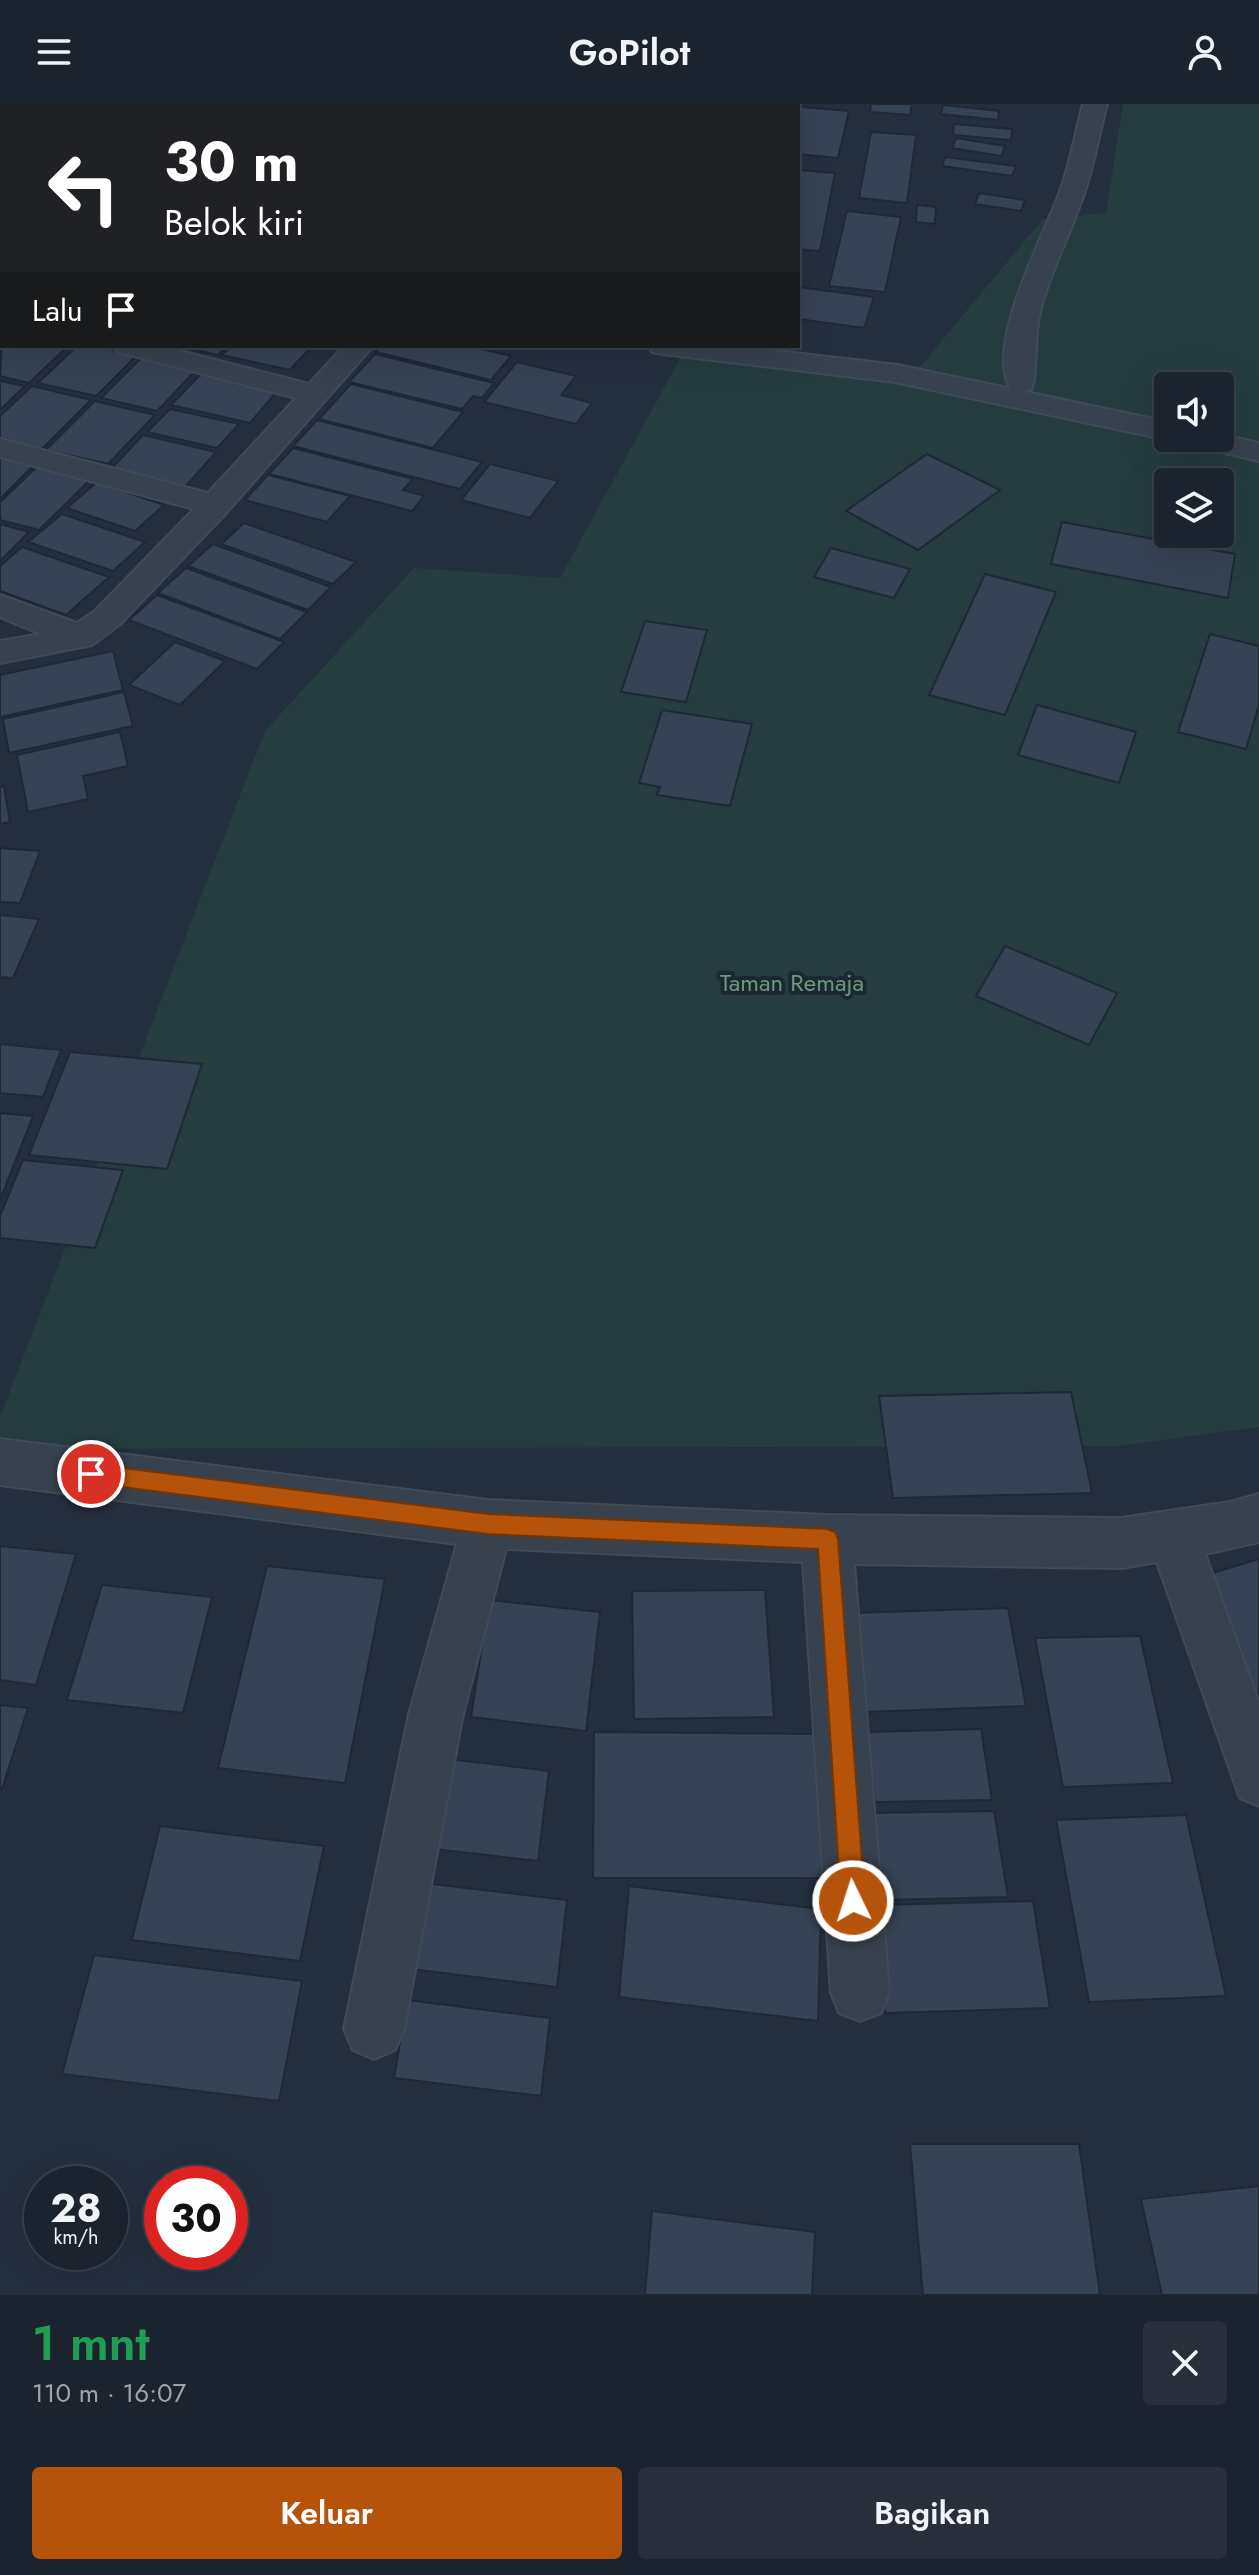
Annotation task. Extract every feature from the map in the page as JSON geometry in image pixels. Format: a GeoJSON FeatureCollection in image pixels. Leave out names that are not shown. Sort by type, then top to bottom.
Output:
{"type":"FeatureCollection","features":[{"type":"Feature","properties":{"kind":"street"},"geometry":{"type":"LineString","coordinates":[[1021,383],[1017,355],[1023,322],[1064,208],[1071,197],[1095,104]]}},
{"type":"Feature","properties":{"kind":"street"},"geometry":{"type":"LineString","coordinates":[[136,348],[316,394]]}},
{"type":"Feature","properties":{"kind":"street"},"geometry":{"type":"LineString","coordinates":[[0,652],[80,637],[107,618],[216,505],[357,348]]}},
{"type":"Feature","properties":{"kind":"street"},"geometry":{"type":"LineString","coordinates":[[679,348],[898,374],[1154,428]]}},
{"type":"Feature","properties":{"kind":"street"},"geometry":{"type":"LineString","coordinates":[[898,374],[931,369],[1021,383],[1154,411]]}},
{"type":"Feature","properties":{"kind":"street"},"geometry":{"type":"LineString","coordinates":[[1234,428],[1259,434]]}},
{"type":"Feature","properties":{"kind":"street"},"geometry":{"type":"LineString","coordinates":[[1234,446],[1259,452]]}},
{"type":"Feature","properties":{"kind":"street"},"geometry":{"type":"LineString","coordinates":[[0,448],[216,505]]}},
{"type":"Feature","properties":{"kind":"street"},"geometry":{"type":"LineString","coordinates":[[0,605],[80,637]]}},
{"type":"Feature","properties":{"kind":"street"},"geometry":{"type":"LineString","coordinates":[[0,1462],[488,1524],[827,1539],[1121,1543],[1259,1518]]}},
{"type":"Feature","properties":{"kind":"street"},"geometry":{"type":"LineString","coordinates":[[374,2029],[436,1714],[488,1524]]}},
{"type":"Feature","properties":{"kind":"street"},"geometry":{"type":"LineString","coordinates":[[1173,1535],[1259,1779]]}},
{"type":"Feature","properties":{"kind":"street"},"geometry":{"type":"LineString","coordinates":[[827,1539],[860,1992]]}},
{"type":"Feature","properties":{"kind":"green space","name":"Taman Remaja"},"geometry":{"type":"Polygon","coordinates":[[[1123,104],[1259,104],[1259,1427],[1118,1446],[0,1449],[0,1417],[265,731],[414,568],[560,578],[684,351],[910,379],[1043,219],[1106,213],[1123,104]]]}},
{"type":"Feature","properties":{"kind":"building"},"geometry":{"type":"Polygon","coordinates":[[[871,104],[912,104],[910,115],[870,112],[871,104]]]}},
{"type":"Feature","properties":{"kind":"building"},"geometry":{"type":"Polygon","coordinates":[[[943,105],[999,111],[998,120],[941,114],[943,105]]]}},
{"type":"Feature","properties":{"kind":"building"},"geometry":{"type":"Polygon","coordinates":[[[801,107],[849,111],[838,158],[800,154],[801,107]]]}},
{"type":"Feature","properties":{"kind":"building"},"geometry":{"type":"Polygon","coordinates":[[[954,124],[1012,129],[1011,140],[953,135],[954,124]]]}},
{"type":"Feature","properties":{"kind":"building"},"geometry":{"type":"Polygon","coordinates":[[[871,132],[916,135],[907,203],[859,198],[871,132]]]}},
{"type":"Feature","properties":{"kind":"building"},"geometry":{"type":"Polygon","coordinates":[[[956,138],[1005,146],[1001,156],[952,148],[956,138]]]}},
{"type":"Feature","properties":{"kind":"building"},"geometry":{"type":"Polygon","coordinates":[[[945,157],[1016,166],[1012,176],[942,166],[945,157]]]}},
{"type":"Feature","properties":{"kind":"building"},"geometry":{"type":"Polygon","coordinates":[[[800,170],[835,173],[820,251],[800,249],[800,170]]]}},
{"type":"Feature","properties":{"kind":"building"},"geometry":{"type":"Polygon","coordinates":[[[979,193],[1025,200],[1021,211],[975,204],[979,193]]]}},
{"type":"Feature","properties":{"kind":"building"},"geometry":{"type":"Polygon","coordinates":[[[917,205],[936,207],[935,224],[916,222],[917,205]]]}},
{"type":"Feature","properties":{"kind":"building"},"geometry":{"type":"Polygon","coordinates":[[[847,211],[901,217],[885,292],[829,286],[847,211]]]}},
{"type":"Feature","properties":{"kind":"building"},"geometry":{"type":"Polygon","coordinates":[[[800,287],[874,297],[864,328],[800,319],[800,287]]]}},
{"type":"Feature","properties":{"kind":"building"},"geometry":{"type":"Polygon","coordinates":[[[2,348],[66,348],[29,383],[0,376],[2,348]]]}},
{"type":"Feature","properties":{"kind":"building"},"geometry":{"type":"Polygon","coordinates":[[[75,348],[105,348],[137,355],[96,396],[38,383],[75,348]]]}},
{"type":"Feature","properties":{"kind":"building"},"geometry":{"type":"Polygon","coordinates":[[[186,348],[225,348],[218,355],[186,348]]]}},
{"type":"Feature","properties":{"kind":"building"},"geometry":{"type":"Polygon","coordinates":[[[229,348],[310,348],[290,370],[222,355],[229,348]]]}},
{"type":"Feature","properties":{"kind":"building"},"geometry":{"type":"Polygon","coordinates":[[[380,348],[477,348],[511,356],[491,380],[376,352],[380,348]]]}},
{"type":"Feature","properties":{"kind":"building"},"geometry":{"type":"Polygon","coordinates":[[[375,354],[494,383],[482,398],[473,396],[462,409],[349,382],[375,354]]]}},
{"type":"Feature","properties":{"kind":"building"},"geometry":{"type":"Polygon","coordinates":[[[143,356],[198,368],[157,411],[101,398],[143,356]]]}},
{"type":"Feature","properties":{"kind":"building"},"geometry":{"type":"Polygon","coordinates":[[[517,362],[576,376],[561,395],[592,403],[576,424],[484,402],[517,362]]]}},
{"type":"Feature","properties":{"kind":"building"},"geometry":{"type":"Polygon","coordinates":[[[204,371],[280,388],[250,423],[171,405],[204,371]]]}},
{"type":"Feature","properties":{"kind":"building"},"geometry":{"type":"Polygon","coordinates":[[[0,381],[25,386],[0,410],[0,381]]]}},
{"type":"Feature","properties":{"kind":"building"},"geometry":{"type":"Polygon","coordinates":[[[351,384],[463,412],[433,448],[319,419],[351,384]]]}},
{"type":"Feature","properties":{"kind":"building"},"geometry":{"type":"Polygon","coordinates":[[[32,386],[91,400],[42,449],[0,439],[0,416],[32,386]]]}},
{"type":"Feature","properties":{"kind":"building"},"geometry":{"type":"Polygon","coordinates":[[[95,401],[155,415],[108,464],[46,450],[95,401]]]}},
{"type":"Feature","properties":{"kind":"building"},"geometry":{"type":"Polygon","coordinates":[[[170,409],[239,424],[217,448],[147,432],[170,409]]]}},
{"type":"Feature","properties":{"kind":"building"},"geometry":{"type":"Polygon","coordinates":[[[317,420],[482,462],[460,489],[293,446],[317,420]]]}},
{"type":"Feature","properties":{"kind":"building"},"geometry":{"type":"Polygon","coordinates":[[[143,435],[216,452],[185,487],[111,469],[143,435]]]}},
{"type":"Feature","properties":{"kind":"building"},"geometry":{"type":"Polygon","coordinates":[[[293,448],[413,479],[403,490],[424,496],[412,511],[269,474],[293,448]]]}},
{"type":"Feature","properties":{"kind":"building"},"geometry":{"type":"Polygon","coordinates":[[[0,453],[37,462],[0,499],[0,453]]]}},
{"type":"Feature","properties":{"kind":"building"},"geometry":{"type":"Polygon","coordinates":[[[927,454],[1000,490],[918,550],[846,511],[927,454]]]}},
{"type":"Feature","properties":{"kind":"building"},"geometry":{"type":"Polygon","coordinates":[[[40,464],[93,477],[39,530],[0,520],[0,502],[40,464]]]}},
{"type":"Feature","properties":{"kind":"building"},"geometry":{"type":"Polygon","coordinates":[[[490,464],[558,481],[530,518],[461,500],[490,464]]]}},
{"type":"Feature","properties":{"kind":"building"},"geometry":{"type":"Polygon","coordinates":[[[268,475],[350,496],[327,522],[245,500],[268,475]]]}},
{"type":"Feature","properties":{"kind":"building"},"geometry":{"type":"Polygon","coordinates":[[[97,482],[164,505],[135,531],[67,508],[97,482]]]}},
{"type":"Feature","properties":{"kind":"building"},"geometry":{"type":"Polygon","coordinates":[[[62,514],[145,542],[113,571],[28,542],[62,514]]]}},
{"type":"Feature","properties":{"kind":"building"},"geometry":{"type":"Polygon","coordinates":[[[1062,522],[1154,539],[1154,548],[1203,548],[1235,554],[1228,598],[1051,564],[1062,522]]]}},
{"type":"Feature","properties":{"kind":"building"},"geometry":{"type":"Polygon","coordinates":[[[244,523],[356,562],[333,584],[221,544],[244,523]]]}},
{"type":"Feature","properties":{"kind":"building"},"geometry":{"type":"Polygon","coordinates":[[[0,524],[29,532],[0,561],[0,524]]]}},
{"type":"Feature","properties":{"kind":"building"},"geometry":{"type":"Polygon","coordinates":[[[213,544],[331,587],[308,610],[188,566],[213,544]]]}},
{"type":"Feature","properties":{"kind":"building"},"geometry":{"type":"Polygon","coordinates":[[[22,547],[109,577],[66,615],[0,591],[0,566],[22,547]]]}},
{"type":"Feature","properties":{"kind":"building"},"geometry":{"type":"Polygon","coordinates":[[[831,548],[910,569],[894,598],[814,577],[831,548]]]}},
{"type":"Feature","properties":{"kind":"building"},"geometry":{"type":"Polygon","coordinates":[[[186,568],[307,612],[280,639],[158,593],[186,568]]]}},
{"type":"Feature","properties":{"kind":"building"},"geometry":{"type":"Polygon","coordinates":[[[985,574],[1056,592],[1005,715],[929,695],[985,574]]]}},
{"type":"Feature","properties":{"kind":"building"},"geometry":{"type":"Polygon","coordinates":[[[157,595],[284,642],[257,669],[129,620],[157,595]]]}},
{"type":"Feature","properties":{"kind":"building"},"geometry":{"type":"Polygon","coordinates":[[[645,621],[707,630],[686,702],[621,692],[645,621]]]}},
{"type":"Feature","properties":{"kind":"building"},"geometry":{"type":"Polygon","coordinates":[[[1210,634],[1259,646],[1259,705],[1246,749],[1178,732],[1210,634]]]}},
{"type":"Feature","properties":{"kind":"building"},"geometry":{"type":"Polygon","coordinates":[[[175,642],[225,661],[180,705],[129,685],[175,642]]]}},
{"type":"Feature","properties":{"kind":"building"},"geometry":{"type":"Polygon","coordinates":[[[113,651],[123,690],[0,717],[0,675],[113,651]]]}},
{"type":"Feature","properties":{"kind":"building"},"geometry":{"type":"Polygon","coordinates":[[[124,692],[133,726],[9,753],[3,719],[124,692]]]}},
{"type":"Feature","properties":{"kind":"building"},"geometry":{"type":"Polygon","coordinates":[[[1037,705],[1136,732],[1119,783],[1018,755],[1037,705]]]}},
{"type":"Feature","properties":{"kind":"building"},"geometry":{"type":"Polygon","coordinates":[[[662,710],[752,724],[730,806],[657,795],[660,787],[639,783],[662,710]]]}},
{"type":"Feature","properties":{"kind":"building"},"geometry":{"type":"Polygon","coordinates":[[[120,732],[128,766],[83,776],[88,799],[28,812],[17,755],[120,732]]]}},
{"type":"Feature","properties":{"kind":"building"},"geometry":{"type":"Polygon","coordinates":[[[4,786],[10,822],[0,824],[0,787],[4,786]]]}},
{"type":"Feature","properties":{"kind":"building"},"geometry":{"type":"Polygon","coordinates":[[[0,848],[40,851],[20,903],[0,902],[0,848]]]}},
{"type":"Feature","properties":{"kind":"building"},"geometry":{"type":"Polygon","coordinates":[[[0,915],[39,919],[13,978],[0,977],[0,915]]]}},
{"type":"Feature","properties":{"kind":"building"},"geometry":{"type":"Polygon","coordinates":[[[1005,946],[1117,993],[1089,1045],[976,996],[1005,946]]]}},
{"type":"Feature","properties":{"kind":"building"},"geometry":{"type":"Polygon","coordinates":[[[0,1044],[61,1050],[43,1097],[0,1093],[0,1044]]]}},
{"type":"Feature","properties":{"kind":"building"},"geometry":{"type":"Polygon","coordinates":[[[70,1052],[202,1064],[167,1169],[29,1155],[70,1052]]]}},
{"type":"Feature","properties":{"kind":"building"},"geometry":{"type":"Polygon","coordinates":[[[0,1113],[33,1116],[0,1200],[0,1113]]]}},
{"type":"Feature","properties":{"kind":"building"},"geometry":{"type":"Polygon","coordinates":[[[23,1160],[123,1170],[95,1248],[0,1238],[0,1216],[23,1160]]]}},
{"type":"Feature","properties":{"kind":"building"},"geometry":{"type":"Polygon","coordinates":[[[1071,1392],[1092,1493],[893,1498],[879,1396],[1071,1392]]]}},
{"type":"Feature","properties":{"kind":"building"},"geometry":{"type":"Polygon","coordinates":[[[0,1546],[76,1554],[36,1685],[0,1680],[0,1546]]]}},
{"type":"Feature","properties":{"kind":"building"},"geometry":{"type":"Polygon","coordinates":[[[1259,1559],[1259,1751],[1176,1584],[1259,1559]]]}},
{"type":"Feature","properties":{"kind":"building"},"geometry":{"type":"Polygon","coordinates":[[[267,1566],[385,1579],[345,1783],[218,1768],[267,1566]]]}},
{"type":"Feature","properties":{"kind":"building"},"geometry":{"type":"Polygon","coordinates":[[[102,1585],[212,1597],[183,1713],[67,1700],[102,1585]]]}},
{"type":"Feature","properties":{"kind":"building"},"geometry":{"type":"Polygon","coordinates":[[[765,1590],[774,1717],[634,1719],[632,1591],[765,1590]]]}},
{"type":"Feature","properties":{"kind":"building"},"geometry":{"type":"Polygon","coordinates":[[[489,1600],[600,1612],[586,1731],[471,1717],[489,1600]]]}},
{"type":"Feature","properties":{"kind":"building"},"geometry":{"type":"Polygon","coordinates":[[[1008,1608],[1026,1706],[865,1712],[853,1613],[1008,1608]]]}},
{"type":"Feature","properties":{"kind":"building"},"geometry":{"type":"Polygon","coordinates":[[[1140,1636],[1173,1783],[1063,1787],[1035,1638],[1140,1636]]]}},
{"type":"Feature","properties":{"kind":"building"},"geometry":{"type":"Polygon","coordinates":[[[0,1705],[28,1708],[2,1789],[0,1789],[0,1705]]]}},
{"type":"Feature","properties":{"kind":"building"},"geometry":{"type":"Polygon","coordinates":[[[981,1729],[992,1800],[875,1802],[867,1732],[981,1729]]]}},
{"type":"Feature","properties":{"kind":"building"},"geometry":{"type":"Polygon","coordinates":[[[594,1732],[815,1734],[825,1878],[593,1878],[594,1732]]]}},
{"type":"Feature","properties":{"kind":"building"},"geometry":{"type":"Polygon","coordinates":[[[440,1758],[549,1771],[538,1861],[426,1848],[440,1758]]]}},
{"type":"Feature","properties":{"kind":"building"},"geometry":{"type":"Polygon","coordinates":[[[994,1811],[1008,1897],[880,1900],[871,1813],[994,1811]]]}},
{"type":"Feature","properties":{"kind":"building"},"geometry":{"type":"Polygon","coordinates":[[[1186,1815],[1226,1996],[1089,2002],[1056,1820],[1186,1815]]]}},
{"type":"Feature","properties":{"kind":"building"},"geometry":{"type":"Polygon","coordinates":[[[160,1826],[324,1846],[300,1961],[132,1940],[160,1826]]]}},
{"type":"Feature","properties":{"kind":"building"},"geometry":{"type":"Polygon","coordinates":[[[416,1882],[567,1900],[557,1987],[403,1968],[416,1882]]]}},
{"type":"Feature","properties":{"kind":"building"},"geometry":{"type":"Polygon","coordinates":[[[629,1886],[821,1909],[818,2021],[619,1997],[629,1886]]]}},
{"type":"Feature","properties":{"kind":"building"},"geometry":{"type":"Polygon","coordinates":[[[1033,1901],[1050,2008],[885,2013],[873,1905],[1033,1901]]]}},
{"type":"Feature","properties":{"kind":"building"},"geometry":{"type":"Polygon","coordinates":[[[94,1955],[302,1981],[279,2101],[62,2074],[94,1955]]]}},
{"type":"Feature","properties":{"kind":"building"},"geometry":{"type":"Polygon","coordinates":[[[407,2000],[550,2018],[541,2096],[394,2078],[407,2000]]]}},
{"type":"Feature","properties":{"kind":"building"},"geometry":{"type":"Polygon","coordinates":[[[910,2144],[1079,2144],[1100,2295],[923,2295],[910,2144]]]}},
{"type":"Feature","properties":{"kind":"building"},"geometry":{"type":"Polygon","coordinates":[[[1259,2186],[1259,2295],[1162,2295],[1141,2199],[1259,2186]]]}},
{"type":"Feature","properties":{"kind":"building"},"geometry":{"type":"Polygon","coordinates":[[[652,2211],[815,2232],[812,2295],[645,2295],[652,2211]]]}},
{"type":"Feature","properties":{"kind":"route"},"geometry":{"type":"LineString","coordinates":[[91,1474],[488,1524],[827,1539],[853,1901]]}}]}
